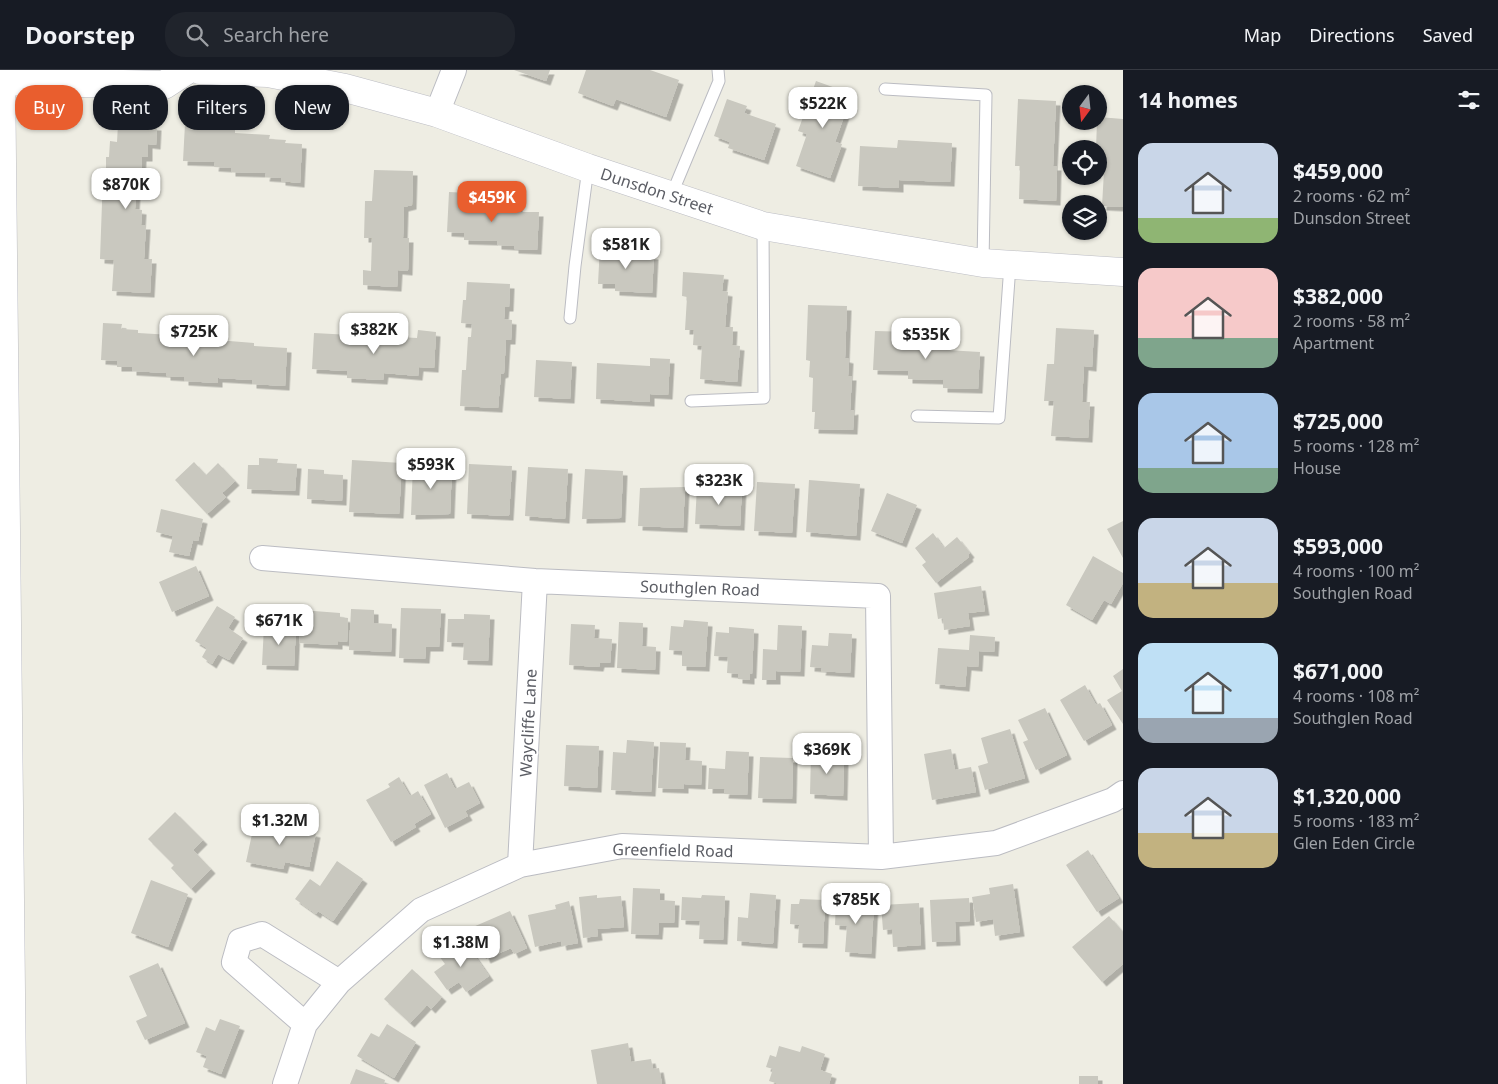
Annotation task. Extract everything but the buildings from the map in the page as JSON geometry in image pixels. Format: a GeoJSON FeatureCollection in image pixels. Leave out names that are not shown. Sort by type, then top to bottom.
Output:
{"type":"FeatureCollection","features":[{"type":"Feature","properties":{"kind":"main road"},"geometry":{"type":"LineString","coordinates":[[1,70],[12,1084]]}},
{"type":"Feature","properties":{"kind":"main road"},"geometry":{"type":"LineString","coordinates":[[0,81],[164,85],[187,70]]}},
{"type":"Feature","properties":{"kind":"main road","name":"Dunsdon Street"},"geometry":{"type":"LineString","coordinates":[[200,70],[268,73],[345,88],[437,113],[588,168],[763,226],[983,264],[1123,272]]}},
{"type":"Feature","properties":{"kind":"street"},"geometry":{"type":"LineString","coordinates":[[437,113],[454,70]]}},
{"type":"Feature","properties":{"kind":"street","name":"Southglen Road"},"geometry":{"type":"LineString","coordinates":[[262,558],[535,581],[878,596],[881,857]]}},
{"type":"Feature","properties":{"kind":"street","name":"Waycliffe Lane"},"geometry":{"type":"LineString","coordinates":[[520,865],[535,581]]}},
{"type":"Feature","properties":{"kind":"street","name":"Greenfield Road"},"geometry":{"type":"LineString","coordinates":[[285,1084],[305,1024],[339,982],[421,910],[520,865],[622,846],[881,857],[996,843],[1120,802]]}},
{"type":"Feature","properties":{"kind":"street"},"geometry":{"type":"LineString","coordinates":[[305,1024],[234,962],[240,941],[262,934],[339,982]]}},
{"type":"Feature","properties":{"kind":"lane"},"geometry":{"type":"LineString","coordinates":[[670,196],[719,81],[718,70]]}},
{"type":"Feature","properties":{"kind":"lane"},"geometry":{"type":"LineString","coordinates":[[885,89],[986,95],[983,264]]}},
{"type":"Feature","properties":{"kind":"lane"},"geometry":{"type":"LineString","coordinates":[[570,318],[588,168]]}},
{"type":"Feature","properties":{"kind":"lane"},"geometry":{"type":"LineString","coordinates":[[691,401],[764,398],[763,226]]}},
{"type":"Feature","properties":{"kind":"lane"},"geometry":{"type":"LineString","coordinates":[[917,416],[1000,418],[1010,266]]}}]}
